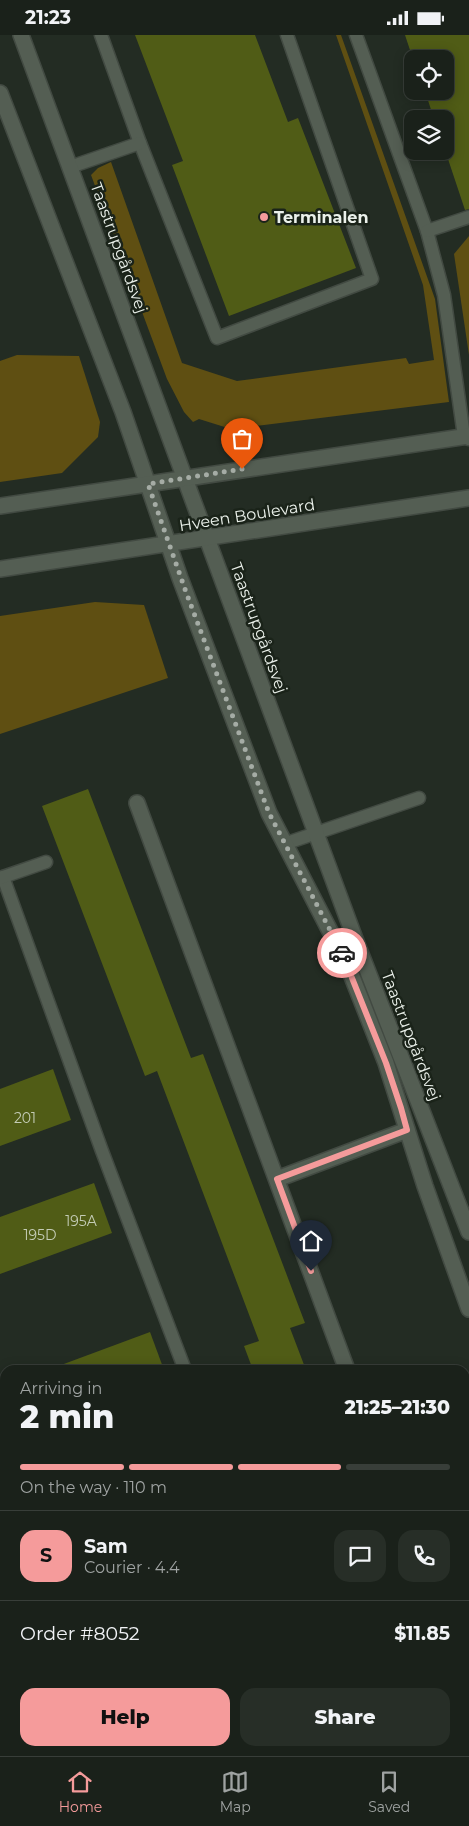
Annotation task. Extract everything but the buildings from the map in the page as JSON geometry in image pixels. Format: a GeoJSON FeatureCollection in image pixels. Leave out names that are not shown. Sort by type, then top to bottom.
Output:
{"type":"FeatureCollection","features":[{"type":"Feature","properties":{"kind":"street","name":"Taastrupgårdsvej"},"geometry":{"type":"LineString","coordinates":[[21,35],[316,833],[388,1025],[469,1232]]}},
{"type":"Feature","properties":{"kind":"street","name":"Taastrupgårdsvej"},"geometry":{"type":"LineString","coordinates":[[0,93],[123,412],[169,545],[265,804],[348,965],[386,1063],[425,1186],[469,1309]]}},
{"type":"Feature","properties":{"kind":"street"},"geometry":{"type":"LineString","coordinates":[[0,506],[467,437]]}},
{"type":"Feature","properties":{"kind":"street","name":"Hveen Boulevard"},"geometry":{"type":"LineString","coordinates":[[0,569],[169,545],[469,498]]}},
{"type":"Feature","properties":{"kind":"street"},"geometry":{"type":"LineString","coordinates":[[137,803],[346,1365]]}},
{"type":"Feature","properties":{"kind":"street"},"geometry":{"type":"LineString","coordinates":[[277,1179],[407,1130]]}},
{"type":"Feature","properties":{"kind":"lane"},"geometry":{"type":"LineString","coordinates":[[101,35],[140,143],[217,338],[372,279],[287,35]]}},
{"type":"Feature","properties":{"kind":"lane"},"geometry":{"type":"LineString","coordinates":[[356,35],[427,231],[444,295],[467,437]]}},
{"type":"Feature","properties":{"kind":"lane"},"geometry":{"type":"LineString","coordinates":[[70,167],[140,143]]}},
{"type":"Feature","properties":{"kind":"lane"},"geometry":{"type":"LineString","coordinates":[[427,231],[469,217]]}},
{"type":"Feature","properties":{"kind":"lane"},"geometry":{"type":"LineString","coordinates":[[284,844],[419,798]]}},
{"type":"Feature","properties":{"kind":"lane"},"geometry":{"type":"LineString","coordinates":[[46,861],[1,878],[183,1365]]}},
{"type":"Feature","properties":{"kind":"shaded area"},"geometry":{"type":"Polygon","coordinates":[[[336,35],[341,35],[435,299],[449,402],[231,429],[199,419],[193,422],[184,412],[167,379],[91,175],[98,168],[111,162],[182,363],[237,381],[406,358],[409,364],[434,360],[423,285],[336,35]]]}},
{"type":"Feature","properties":{"kind":"shaded area"},"geometry":{"type":"Polygon","coordinates":[[[469,236],[469,355],[454,254],[469,236]]]}},
{"type":"Feature","properties":{"kind":"shaded area"},"geometry":{"type":"Polygon","coordinates":[[[17,355],[79,356],[100,422],[98,437],[62,473],[0,482],[0,361],[17,355]]]}},
{"type":"Feature","properties":{"kind":"shaded area"},"geometry":{"type":"Polygon","coordinates":[[[95,602],[144,605],[168,678],[0,734],[0,616],[95,602]]]}},
{"type":"Feature","properties":{"kind":"way so far"},"geometry":{"type":"LineString","coordinates":[[242,469],[148,484],[240,739],[269,813],[342,953]]}},
{"type":"Feature","properties":{"kind":"place","name":"Terminalen"},"geometry":{"type":"Point","coordinates":[264,217]}},
{"type":"Feature","properties":{"kind":"route"},"geometry":{"type":"LineString","coordinates":[[311,1271],[277,1179],[407,1130],[386,1063],[342,953]]}}]}
